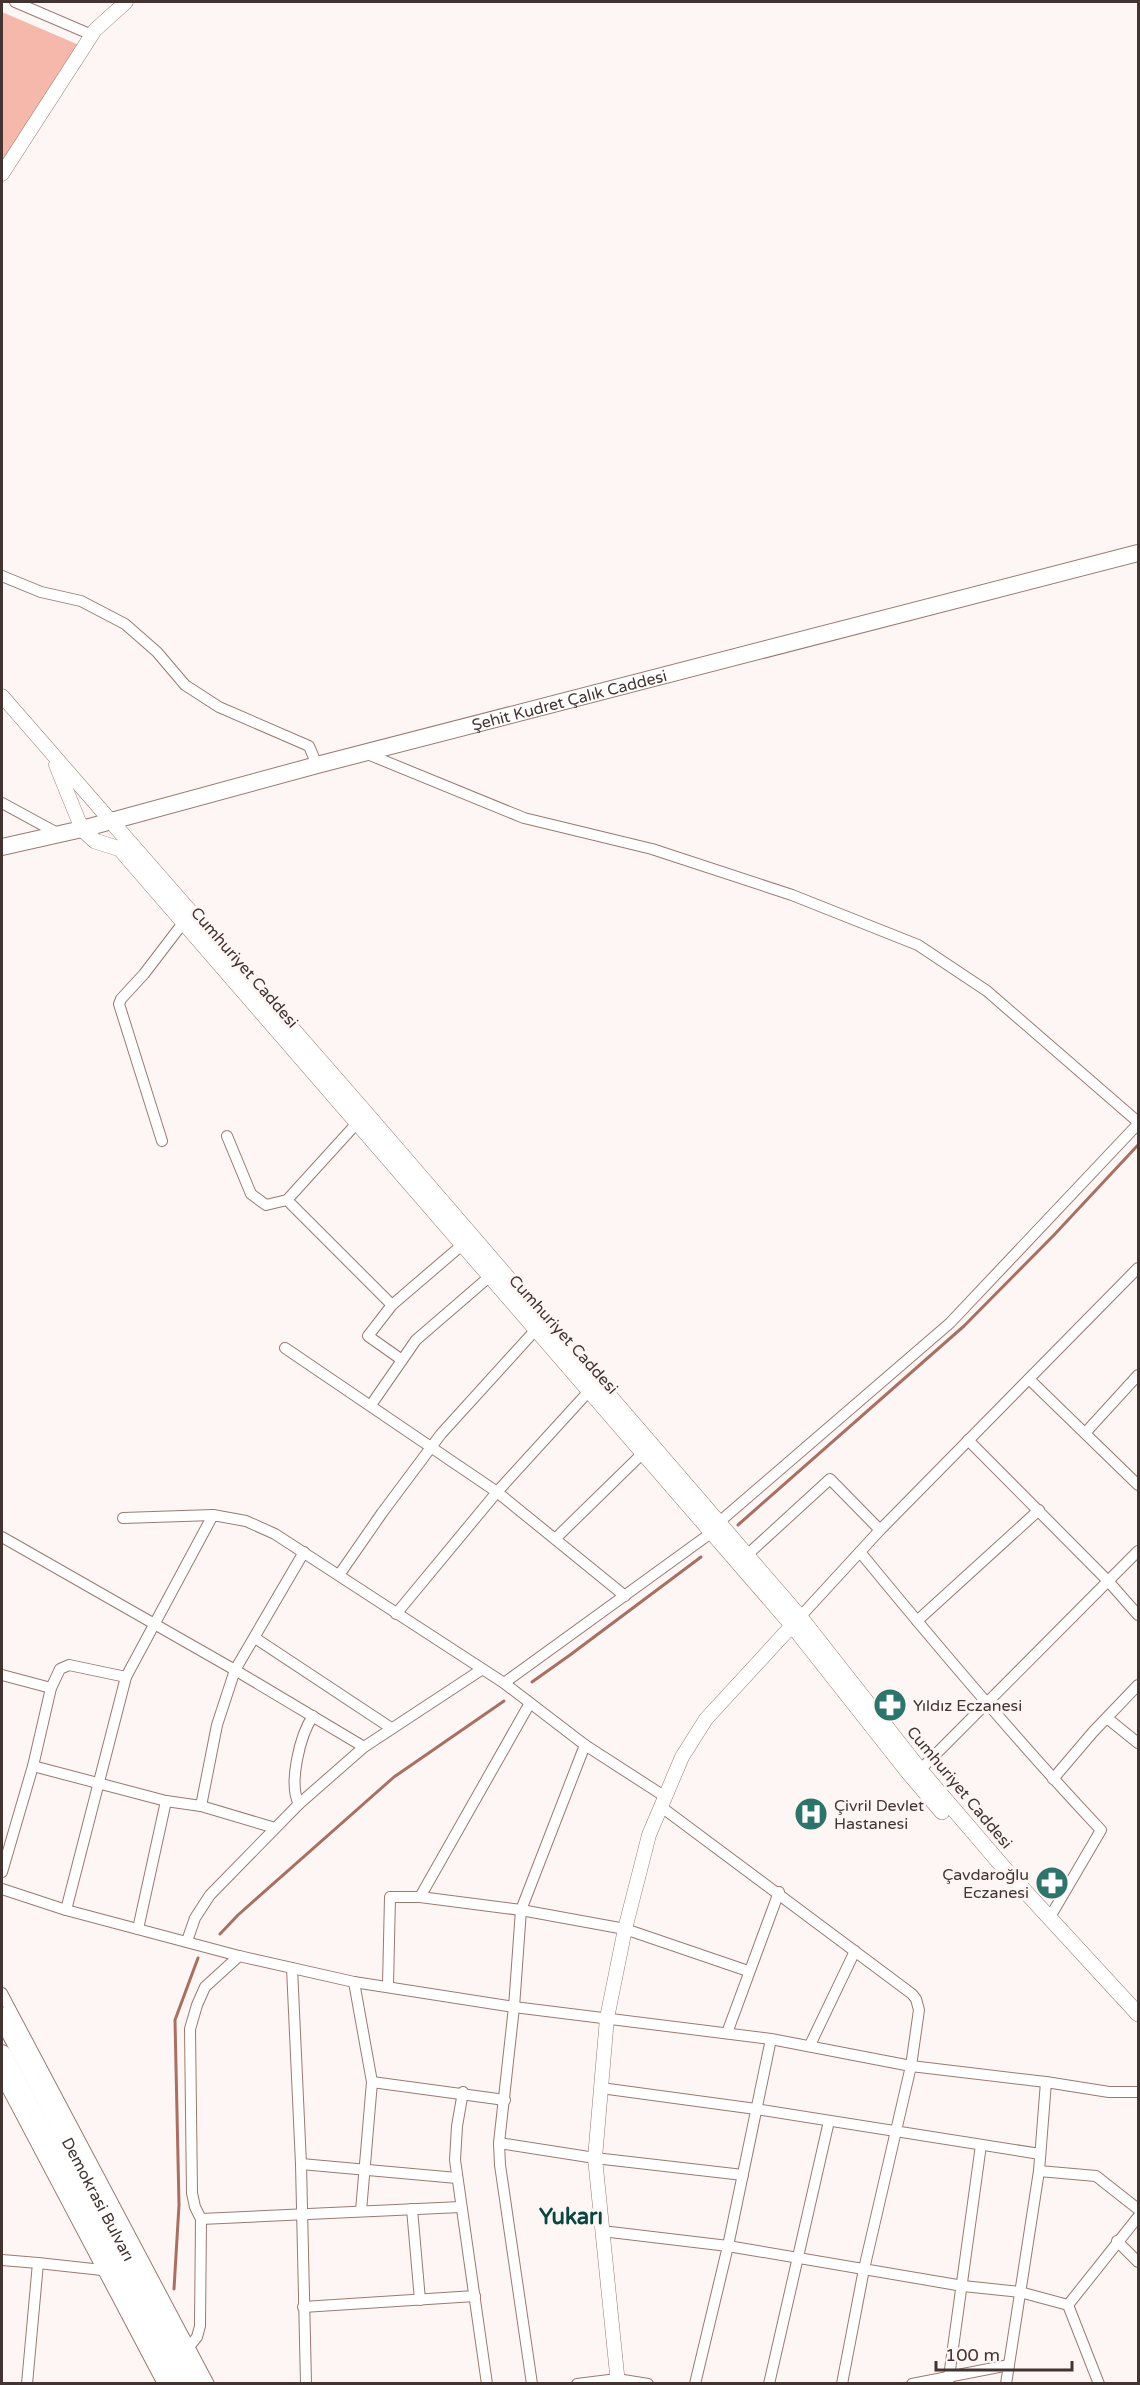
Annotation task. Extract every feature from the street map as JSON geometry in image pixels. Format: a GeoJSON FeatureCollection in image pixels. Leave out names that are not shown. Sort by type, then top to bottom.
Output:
{"type":"FeatureCollection","features":[{"type":"Feature","properties":{"kind":"highway","name":"Demokrasi Bulvarı"},"geometry":{"type":"LineString","coordinates":[[2,2016],[196,2384]]}},
{"type":"Feature","properties":{"kind":"highway","name":"Demokrasi Bulvarı"},"geometry":{"type":"LineString","coordinates":[[2,2054],[177,2384]]}},
{"type":"Feature","properties":{"kind":"main road","name":"Şehit Kudret Çalık Caddesi"},"geometry":{"type":"LineString","coordinates":[[2,847],[82,829],[317,765],[1138,554]]}},
{"type":"Feature","properties":{"kind":"main road","name":"Cumhuriyet Caddesi"},"geometry":{"type":"LineString","coordinates":[[110,820],[358,1103],[590,1390],[796,1621],[1010,1875],[1138,2014]]}},
{"type":"Feature","properties":{"kind":"main road","name":"Cumhuriyet Caddesi"},"geometry":{"type":"LineString","coordinates":[[82,829],[95,841],[120,849],[489,1277],[598,1380],[715,1528],[747,1555],[908,1772],[967,1840],[1010,1875]]}},
{"type":"Feature","properties":{"kind":"street"},"geometry":{"type":"LineString","coordinates":[[15,2],[92,35]]}},
{"type":"Feature","properties":{"kind":"street"},"geometry":{"type":"LineString","coordinates":[[2,174],[92,35],[126,2]]}},
{"type":"Feature","properties":{"kind":"street"},"geometry":{"type":"LineString","coordinates":[[2,576],[41,592],[81,601],[125,624],[157,652],[184,685],[219,707],[309,746],[317,765]]}},
{"type":"Feature","properties":{"kind":"street"},"geometry":{"type":"LineString","coordinates":[[2,696],[110,820]]}},
{"type":"Feature","properties":{"kind":"street"},"geometry":{"type":"LineString","coordinates":[[364,753],[524,818],[663,852],[792,895],[918,945],[987,991],[1138,1123],[950,1323],[715,1528],[504,1683]]}},
{"type":"Feature","properties":{"kind":"street"},"geometry":{"type":"LineString","coordinates":[[52,754],[82,829]]}},
{"type":"Feature","properties":{"kind":"street"},"geometry":{"type":"LineString","coordinates":[[2,803],[58,834]]}},
{"type":"Feature","properties":{"kind":"street"},"geometry":{"type":"LineString","coordinates":[[162,1141],[119,1004],[183,923]]}},
{"type":"Feature","properties":{"kind":"street"},"geometry":{"type":"LineString","coordinates":[[227,1136],[251,1194],[266,1205],[287,1200],[357,1123]]}},
{"type":"Feature","properties":{"kind":"street"},"geometry":{"type":"LineString","coordinates":[[287,1200],[392,1305]]}},
{"type":"Feature","properties":{"kind":"street"},"geometry":{"type":"LineString","coordinates":[[402,1360],[368,1336],[392,1305],[462,1245]]}},
{"type":"Feature","properties":{"kind":"street"},"geometry":{"type":"LineString","coordinates":[[618,2381],[596,2158],[607,2018],[641,1863],[662,1801],[682,1757],[706,1719],[880,1530],[1138,1268]]}},
{"type":"Feature","properties":{"kind":"street"},"geometry":{"type":"LineString","coordinates":[[371,1405],[416,1340],[489,1277]]}},
{"type":"Feature","properties":{"kind":"street"},"geometry":{"type":"LineString","coordinates":[[339,1575],[431,1448],[539,1326]]}},
{"type":"Feature","properties":{"kind":"street"},"geometry":{"type":"LineString","coordinates":[[285,1348],[497,1492],[625,1596]]}},
{"type":"Feature","properties":{"kind":"street"},"geometry":{"type":"LineString","coordinates":[[1086,1432],[1138,1375]]}},
{"type":"Feature","properties":{"kind":"street"},"geometry":{"type":"LineString","coordinates":[[1029,1379],[1138,1485]]}},
{"type":"Feature","properties":{"kind":"street"},"geometry":{"type":"LineString","coordinates":[[396,1614],[497,1492],[590,1390]]}},
{"type":"Feature","properties":{"kind":"street"},"geometry":{"type":"LineString","coordinates":[[969,1440],[1109,1582],[1138,1615]]}},
{"type":"Feature","properties":{"kind":"street"},"geometry":{"type":"LineString","coordinates":[[556,1538],[644,1452]]}},
{"type":"Feature","properties":{"kind":"street"},"geometry":{"type":"LineString","coordinates":[[747,1555],[830,1479],[880,1530]]}},
{"type":"Feature","properties":{"kind":"street"},"geometry":{"type":"LineString","coordinates":[[917,1621],[1039,1510]]}},
{"type":"Feature","properties":{"kind":"street"},"geometry":{"type":"LineString","coordinates":[[123,1518],[213,1515],[246,1521],[304,1552],[504,1683],[662,1801],[916,1999],[919,2010],[911,2066],[864,2269],[842,2384]]}},
{"type":"Feature","properties":{"kind":"street"},"geometry":{"type":"LineString","coordinates":[[66,1910],[126,1677],[213,1515]]}},
{"type":"Feature","properties":{"kind":"street"},"geometry":{"type":"LineString","coordinates":[[2,1537],[235,1670],[364,1747]]}},
{"type":"Feature","properties":{"kind":"street"},"geometry":{"type":"LineString","coordinates":[[920,1770],[1138,1551]]}},
{"type":"Feature","properties":{"kind":"street"},"geometry":{"type":"LineString","coordinates":[[201,1806],[217,1725],[235,1670],[304,1552]]}},
{"type":"Feature","properties":{"kind":"street"},"geometry":{"type":"LineString","coordinates":[[860,1552],[987,1704],[1101,1830],[1050,1917]]}},
{"type":"Feature","properties":{"kind":"street"},"geometry":{"type":"LineString","coordinates":[[255,1638],[391,1728]]}},
{"type":"Feature","properties":{"kind":"street"},"geometry":{"type":"LineString","coordinates":[[2,1872],[57,1673],[69,1665],[126,1677]]}},
{"type":"Feature","properties":{"kind":"street"},"geometry":{"type":"LineString","coordinates":[[187,1941],[202,1905],[299,1804],[364,1747],[481,1670]]}},
{"type":"Feature","properties":{"kind":"street"},"geometry":{"type":"LineString","coordinates":[[2,1675],[51,1688]]}},
{"type":"Feature","properties":{"kind":"street"},"geometry":{"type":"LineString","coordinates":[[1053,1779],[1138,1685]]}},
{"type":"Feature","properties":{"kind":"street"},"geometry":{"type":"LineString","coordinates":[[420,1898],[530,1703]]}},
{"type":"Feature","properties":{"kind":"street"},"geometry":{"type":"LineString","coordinates":[[299,1804],[294,1785],[302,1739],[313,1716]]}},
{"type":"Feature","properties":{"kind":"street"},"geometry":{"type":"LineString","coordinates":[[1107,1718],[1138,1743]]}},
{"type":"Feature","properties":{"kind":"street"},"geometry":{"type":"LineString","coordinates":[[532,2384],[500,2165],[499,2143],[514,2007],[521,1910],[585,1745]]}},
{"type":"Feature","properties":{"kind":"street"},"geometry":{"type":"LineString","coordinates":[[33,1766],[166,1801],[201,1806],[275,1827]]}},
{"type":"Feature","properties":{"kind":"street"},"geometry":{"type":"LineString","coordinates":[[138,1929],[166,1801]]}},
{"type":"Feature","properties":{"kind":"street"},"geometry":{"type":"LineString","coordinates":[[2,1889],[66,1910],[239,1956],[354,1982],[388,1985],[514,2007],[771,2039],[911,2066],[1109,2092],[1138,2092]]}},
{"type":"Feature","properties":{"kind":"street"},"geometry":{"type":"LineString","coordinates":[[727,2033],[779,1892]]}},
{"type":"Feature","properties":{"kind":"street"},"geometry":{"type":"LineString","coordinates":[[388,1985],[390,1897],[420,1898],[521,1910],[625,1929],[748,1971]]}},
{"type":"Feature","properties":{"kind":"street"},"geometry":{"type":"LineString","coordinates":[[810,2045],[855,1951]]}},
{"type":"Feature","properties":{"kind":"street"},"geometry":{"type":"LineString","coordinates":[[189,2347],[197,2337],[200,2326],[201,2219],[192,2193],[190,2029],[196,2005],[206,1987],[239,1956]]}},
{"type":"Feature","properties":{"kind":"street"},"geometry":{"type":"LineString","coordinates":[[292,1968],[306,2384]]}},
{"type":"Feature","properties":{"kind":"street"},"geometry":{"type":"LineString","coordinates":[[354,1982],[372,2082],[361,2211]]}},
{"type":"Feature","properties":{"kind":"street"},"geometry":{"type":"LineString","coordinates":[[2,1993],[209,2384]]}},
{"type":"Feature","properties":{"kind":"street"},"geometry":{"type":"LineString","coordinates":[[695,2384],[728,2246],[771,2039]]}},
{"type":"Feature","properties":{"kind":"street"},"geometry":{"type":"LineString","coordinates":[[2,2079],[163,2384]]}},
{"type":"Feature","properties":{"kind":"street"},"geometry":{"type":"LineString","coordinates":[[372,2082],[463,2092],[505,2100]]}},
{"type":"Feature","properties":{"kind":"street"},"geometry":{"type":"LineString","coordinates":[[1006,2384],[1039,2171],[1046,2082]]}},
{"type":"Feature","properties":{"kind":"street"},"geometry":{"type":"LineString","coordinates":[[601,2088],[756,2109],[1040,2154]]}},
{"type":"Feature","properties":{"kind":"street"},"geometry":{"type":"LineString","coordinates":[[463,2092],[455,2145],[457,2178],[487,2384]]}},
{"type":"Feature","properties":{"kind":"street"},"geometry":{"type":"LineString","coordinates":[[769,2384],[829,2121]]}},
{"type":"Feature","properties":{"kind":"street"},"geometry":{"type":"LineString","coordinates":[[499,2143],[596,2158],[743,2175]]}},
{"type":"Feature","properties":{"kind":"street"},"geometry":{"type":"LineString","coordinates":[[948,2380],[981,2145]]}},
{"type":"Feature","properties":{"kind":"street"},"geometry":{"type":"LineString","coordinates":[[300,2164],[457,2178]]}},
{"type":"Feature","properties":{"kind":"street"},"geometry":{"type":"LineString","coordinates":[[1039,2171],[1096,2176],[1138,2209]]}},
{"type":"Feature","properties":{"kind":"street"},"geometry":{"type":"LineString","coordinates":[[201,2219],[461,2207]]}},
{"type":"Feature","properties":{"kind":"street"},"geometry":{"type":"LineString","coordinates":[[412,2209],[420,2300]]}},
{"type":"Feature","properties":{"kind":"street"},"geometry":{"type":"LineString","coordinates":[[1068,2305],[1138,2217]]}},
{"type":"Feature","properties":{"kind":"street"},"geometry":{"type":"LineString","coordinates":[[602,2231],[728,2246],[963,2286],[1020,2292],[1068,2305]]}},
{"type":"Feature","properties":{"kind":"street"},"geometry":{"type":"LineString","coordinates":[[1117,2241],[1138,2262]]}},
{"type":"Feature","properties":{"kind":"street"},"geometry":{"type":"LineString","coordinates":[[2,2260],[102,2270]]}},
{"type":"Feature","properties":{"kind":"street"},"geometry":{"type":"LineString","coordinates":[[27,2384],[38,2264]]}},
{"type":"Feature","properties":{"kind":"street"},"geometry":{"type":"LineString","coordinates":[[303,2307],[475,2296]]}},
{"type":"Feature","properties":{"kind":"street"},"geometry":{"type":"LineString","coordinates":[[1068,2305],[1099,2384]]}},
{"type":"Feature","properties":{"kind":"street"},"geometry":{"type":"LineString","coordinates":[[912,2384],[948,2380],[1009,2365]]}},
{"type":"Feature","properties":{"kind":"street"},"geometry":{"type":"LineString","coordinates":[[577,2384],[618,2381],[648,2384]]}},
{"type":"Feature","properties":{"kind":"shaded area"},"geometry":{"type":"Polygon","coordinates":[[[2,12],[79,45],[2,168],[2,12]]]}},
{"type":"Feature","properties":{"kind":"waterway"},"geometry":{"type":"LineString","coordinates":[[738,1525],[964,1326],[1054,1235],[1138,1145]]}},
{"type":"Feature","properties":{"kind":"waterway"},"geometry":{"type":"LineString","coordinates":[[532,1682],[701,1557]]}},
{"type":"Feature","properties":{"kind":"waterway"},"geometry":{"type":"LineString","coordinates":[[220,1934],[238,1915],[394,1777],[504,1701]]}},
{"type":"Feature","properties":{"kind":"waterway"},"geometry":{"type":"LineString","coordinates":[[174,2289],[179,2205],[175,2020],[198,1958]]}},
{"type":"Feature","properties":{"kind":"place","name":"Yıldız Eczanesi"},"geometry":{"type":"Point","coordinates":[890,1705]}},
{"type":"Feature","properties":{"kind":"place","name":"Çivril Devlet Hastanesi"},"geometry":{"type":"Point","coordinates":[811,1814]}},
{"type":"Feature","properties":{"kind":"place","name":"Çavdaroğlu Eczanesi"},"geometry":{"type":"Point","coordinates":[1052,1883]}},
{"type":"Feature","properties":{"kind":"district","name":"Yukarı"},"geometry":{"type":"Point","coordinates":[571,2216]}}]}
